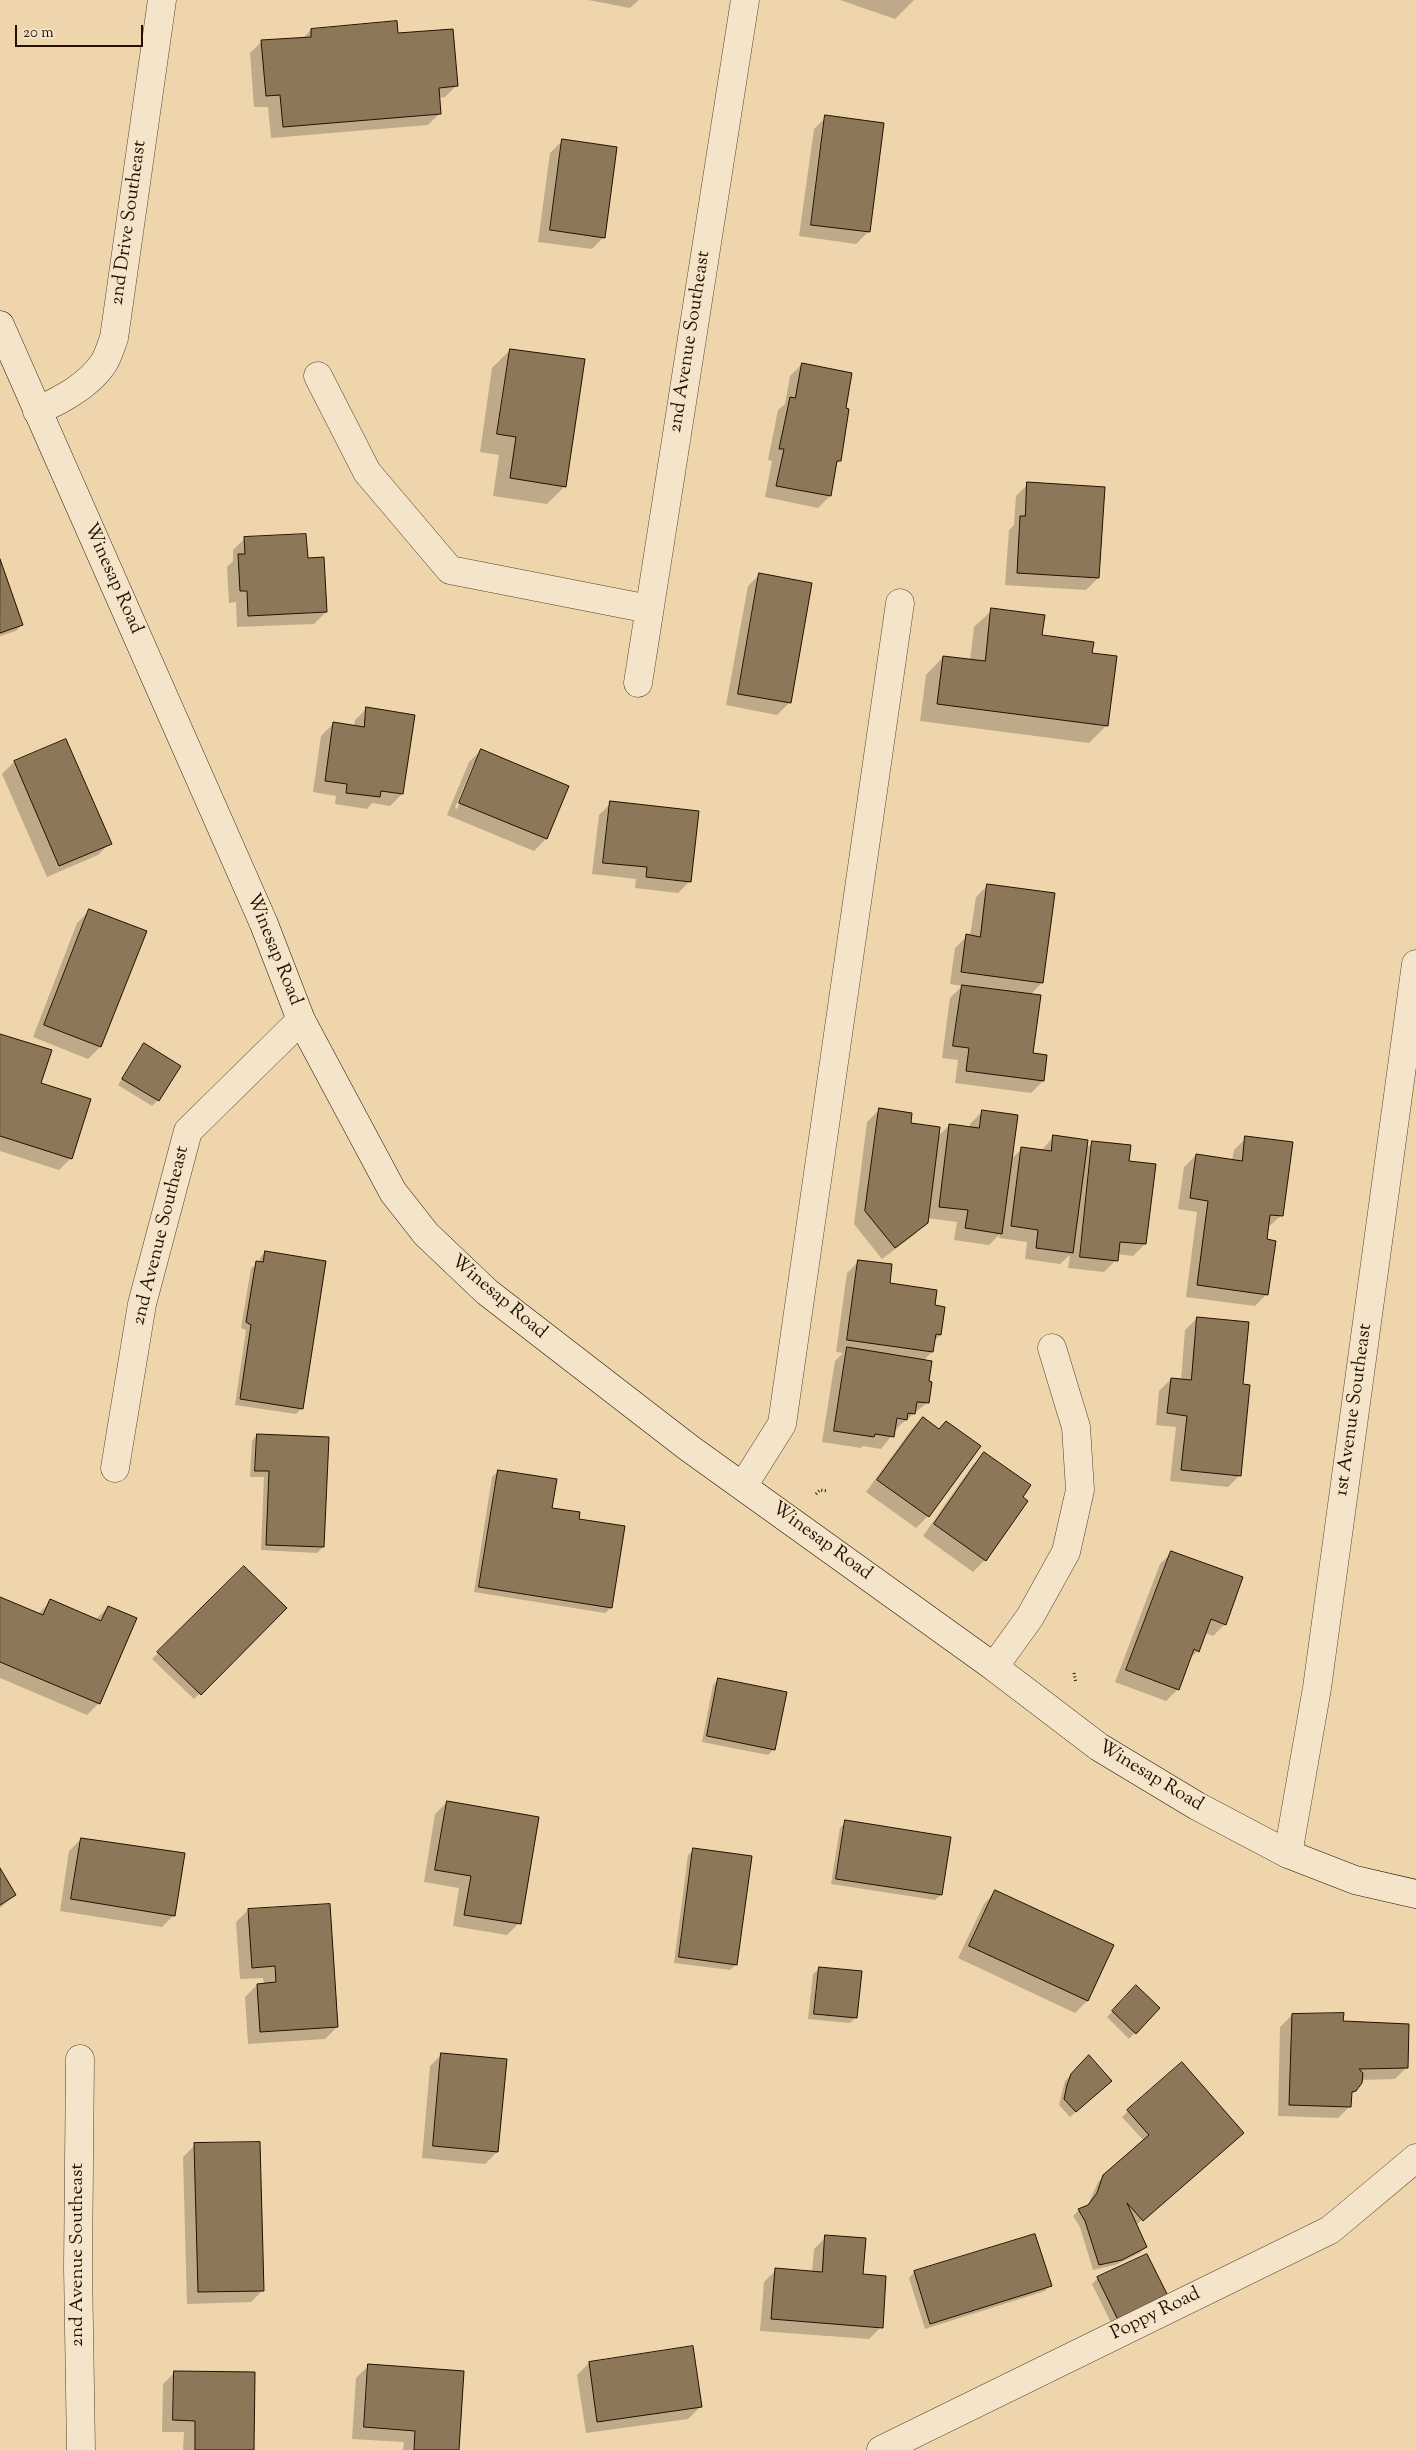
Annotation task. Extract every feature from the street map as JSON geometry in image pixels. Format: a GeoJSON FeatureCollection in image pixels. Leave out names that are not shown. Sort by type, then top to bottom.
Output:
{"type":"FeatureCollection","features":[{"type":"Feature","properties":{"kind":"street","name":"2nd Drive Southeast"},"geometry":{"type":"LineString","coordinates":[[37,411],[61,400],[83,384],[104,363],[114,338],[162,0]]}},
{"type":"Feature","properties":{"kind":"street","name":"2nd Avenue Southeast"},"geometry":{"type":"LineString","coordinates":[[638,683],[745,0]]}},
{"type":"Feature","properties":{"kind":"street","name":"Winesap Road"},"geometry":{"type":"LineString","coordinates":[[0,326],[264,924],[301,1020],[393,1192],[426,1234],[494,1298],[620,1396],[994,1667],[1099,1748],[1197,1806],[1288,1854],[1355,1880],[1416,1894]]}},
{"type":"Feature","properties":{"kind":"street"},"geometry":{"type":"LineString","coordinates":[[318,376],[367,472],[450,570],[649,609]]}},
{"type":"Feature","properties":{"kind":"street"},"geometry":{"type":"LineString","coordinates":[[743,1486],[782,1424],[900,603]]}},
{"type":"Feature","properties":{"kind":"street","name":"1st Avenue Southeast"},"geometry":{"type":"LineString","coordinates":[[1288,1854],[1316,1688],[1416,964]]}},
{"type":"Feature","properties":{"kind":"street","name":"2nd Avenue Southeast"},"geometry":{"type":"LineString","coordinates":[[115,1468],[142,1304],[188,1131],[301,1020]]}},
{"type":"Feature","properties":{"kind":"street"},"geometry":{"type":"LineString","coordinates":[[994,1667],[1030,1617],[1066,1552],[1080,1490],[1076,1427],[1052,1348]]}},
{"type":"Feature","properties":{"kind":"street","name":"2nd Avenue Southeast"},"geometry":{"type":"LineString","coordinates":[[80,2060],[78,2268],[81,2450]]}},
{"type":"Feature","properties":{"kind":"street","name":"Poppy Road"},"geometry":{"type":"LineString","coordinates":[[881,2450],[1330,2230],[1416,2158]]}},
{"type":"Feature","properties":{"kind":"building"},"geometry":{"type":"Polygon","coordinates":[[[397,21],[398,33],[453,29],[458,86],[439,88],[441,114],[283,127],[280,95],[266,96],[261,40],[311,37],[311,29],[397,21]]]}},
{"type":"Feature","properties":{"kind":"building"},"geometry":{"type":"Polygon","coordinates":[[[825,115],[884,123],[870,232],[811,225],[825,115]]]}},
{"type":"Feature","properties":{"kind":"building"},"geometry":{"type":"Polygon","coordinates":[[[562,139],[617,147],[605,238],[550,230],[562,139]]]}},
{"type":"Feature","properties":{"kind":"building"},"geometry":{"type":"Polygon","coordinates":[[[510,349],[585,359],[566,487],[510,478],[516,437],[497,434],[510,349]]]}},
{"type":"Feature","properties":{"kind":"building"},"geometry":{"type":"Polygon","coordinates":[[[802,363],[852,373],[846,408],[849,409],[841,461],[837,461],[831,496],[776,486],[784,449],[779,449],[790,397],[795,398],[802,363]]]}},
{"type":"Feature","properties":{"kind":"building"},"geometry":{"type":"Polygon","coordinates":[[[1027,482],[1105,487],[1099,578],[1017,573],[1020,516],[1025,516],[1027,482]]]}},
{"type":"Feature","properties":{"kind":"building"},"geometry":{"type":"Polygon","coordinates":[[[306,534],[308,558],[324,557],[327,612],[248,616],[247,591],[240,591],[238,554],[245,554],[244,537],[306,534]]]}},
{"type":"Feature","properties":{"kind":"building"},"geometry":{"type":"Polygon","coordinates":[[[0,559],[23,625],[0,633],[0,559]]]}},
{"type":"Feature","properties":{"kind":"building"},"geometry":{"type":"Polygon","coordinates":[[[759,573],[812,583],[791,703],[738,694],[759,573]]]}},
{"type":"Feature","properties":{"kind":"building"},"geometry":{"type":"Polygon","coordinates":[[[991,608],[1045,615],[1042,635],[1094,642],[1092,653],[1117,656],[1108,726],[937,704],[943,656],[985,661],[991,608]]]}},
{"type":"Feature","properties":{"kind":"building"},"geometry":{"type":"Polygon","coordinates":[[[366,707],[415,715],[403,794],[381,791],[380,797],[346,793],[347,784],[325,781],[333,722],[364,727],[366,707]]]}},
{"type":"Feature","properties":{"kind":"building"},"geometry":{"type":"Polygon","coordinates":[[[66,739],[112,844],[59,866],[14,761],[66,739]]]}},
{"type":"Feature","properties":{"kind":"building"},"geometry":{"type":"Polygon","coordinates":[[[481,749],[569,786],[547,839],[459,803],[481,749]]]}},
{"type":"Feature","properties":{"kind":"building"},"geometry":{"type":"Polygon","coordinates":[[[610,801],[699,811],[691,882],[646,877],[647,867],[603,863],[610,801]]]}},
{"type":"Feature","properties":{"kind":"building"},"geometry":{"type":"Polygon","coordinates":[[[987,884],[1055,893],[1043,983],[961,972],[966,934],[980,937],[987,884]]]}},
{"type":"Feature","properties":{"kind":"building"},"geometry":{"type":"Polygon","coordinates":[[[89,909],[147,931],[101,1047],[44,1025],[89,909]]]}},
{"type":"Feature","properties":{"kind":"building"},"geometry":{"type":"Polygon","coordinates":[[[962,985],[1041,995],[1033,1053],[1047,1055],[1044,1081],[966,1071],[969,1048],[953,1046],[962,985]]]}},
{"type":"Feature","properties":{"kind":"building"},"geometry":{"type":"Polygon","coordinates":[[[0,1034],[52,1050],[41,1083],[91,1099],[72,1159],[0,1136],[0,1034]]]}},
{"type":"Feature","properties":{"kind":"building"},"geometry":{"type":"Polygon","coordinates":[[[144,1043],[181,1066],[159,1101],[122,1079],[144,1043]]]}},
{"type":"Feature","properties":{"kind":"building"},"geometry":{"type":"Polygon","coordinates":[[[879,1108],[912,1113],[911,1123],[940,1127],[928,1223],[895,1248],[865,1211],[879,1108]]]}},
{"type":"Feature","properties":{"kind":"building"},"geometry":{"type":"Polygon","coordinates":[[[982,1110],[1018,1115],[1002,1234],[965,1228],[968,1210],[939,1207],[949,1124],[979,1128],[982,1110]]]}},
{"type":"Feature","properties":{"kind":"building"},"geometry":{"type":"Polygon","coordinates":[[[1053,1135],[1088,1140],[1073,1253],[1036,1248],[1038,1230],[1011,1226],[1021,1147],[1051,1151],[1053,1135]]]}},
{"type":"Feature","properties":{"kind":"building"},"geometry":{"type":"Polygon","coordinates":[[[1245,1136],[1293,1142],[1283,1216],[1270,1215],[1267,1239],[1276,1241],[1268,1295],[1197,1285],[1208,1201],[1190,1198],[1196,1154],[1242,1161],[1245,1136]]]}},
{"type":"Feature","properties":{"kind":"building"},"geometry":{"type":"Polygon","coordinates":[[[1092,1141],[1131,1145],[1129,1161],[1156,1164],[1146,1244],[1120,1242],[1118,1261],[1080,1257],[1092,1141]]]}},
{"type":"Feature","properties":{"kind":"building"},"geometry":{"type":"Polygon","coordinates":[[[265,1251],[326,1261],[303,1409],[240,1399],[251,1325],[246,1322],[256,1261],[263,1262],[265,1251]]]}},
{"type":"Feature","properties":{"kind":"building"},"geometry":{"type":"Polygon","coordinates":[[[858,1260],[892,1264],[890,1283],[937,1290],[935,1305],[945,1307],[941,1335],[936,1334],[933,1352],[847,1340],[858,1260]]]}},
{"type":"Feature","properties":{"kind":"building"},"geometry":{"type":"Polygon","coordinates":[[[1197,1317],[1249,1322],[1243,1384],[1250,1385],[1241,1476],[1181,1470],[1187,1416],[1167,1413],[1171,1378],[1191,1380],[1197,1317]]]}},
{"type":"Feature","properties":{"kind":"building"},"geometry":{"type":"Polygon","coordinates":[[[847,1347],[932,1361],[929,1381],[932,1382],[929,1403],[917,1402],[915,1414],[908,1413],[907,1420],[897,1418],[894,1437],[875,1434],[874,1437],[834,1431],[847,1347]]]}},
{"type":"Feature","properties":{"kind":"building"},"geometry":{"type":"Polygon","coordinates":[[[923,1417],[939,1429],[946,1421],[981,1446],[929,1517],[877,1480],[923,1417]]]}},
{"type":"Feature","properties":{"kind":"building"},"geometry":{"type":"Polygon","coordinates":[[[257,1434],[329,1437],[324,1547],[266,1545],[269,1471],[255,1471],[257,1434]]]}},
{"type":"Feature","properties":{"kind":"building"},"geometry":{"type":"Polygon","coordinates":[[[984,1452],[1031,1485],[1023,1497],[1028,1501],[986,1561],[934,1524],[984,1452]]]}},
{"type":"Feature","properties":{"kind":"building"},"geometry":{"type":"Polygon","coordinates":[[[498,1470],[557,1479],[552,1508],[580,1512],[579,1519],[625,1526],[612,1608],[479,1587],[498,1470]]]}},
{"type":"Feature","properties":{"kind":"building"},"geometry":{"type":"Polygon","coordinates":[[[1171,1551],[1243,1577],[1226,1625],[1211,1619],[1199,1652],[1194,1649],[1179,1690],[1126,1670],[1171,1551]]]}},
{"type":"Feature","properties":{"kind":"building"},"geometry":{"type":"Polygon","coordinates":[[[244,1566],[287,1608],[201,1695],[157,1652],[244,1566]]]}},
{"type":"Feature","properties":{"kind":"building"},"geometry":{"type":"Polygon","coordinates":[[[0,1597],[43,1615],[50,1599],[101,1621],[108,1606],[137,1618],[100,1704],[0,1662],[0,1597]]]}},
{"type":"Feature","properties":{"kind":"building"},"geometry":{"type":"Polygon","coordinates":[[[718,1678],[787,1692],[775,1750],[707,1736],[718,1678]]]}},
{"type":"Feature","properties":{"kind":"building"},"geometry":{"type":"Polygon","coordinates":[[[447,1801],[539,1817],[521,1924],[464,1915],[471,1876],[435,1870],[447,1801]]]}},
{"type":"Feature","properties":{"kind":"building"},"geometry":{"type":"Polygon","coordinates":[[[845,1820],[951,1837],[942,1895],[836,1879],[845,1820]]]}},
{"type":"Feature","properties":{"kind":"building"},"geometry":{"type":"Polygon","coordinates":[[[81,1838],[185,1853],[175,1916],[71,1899],[81,1838]]]}},
{"type":"Feature","properties":{"kind":"building"},"geometry":{"type":"Polygon","coordinates":[[[693,1848],[752,1856],[737,1965],[679,1957],[693,1848]]]}},
{"type":"Feature","properties":{"kind":"building"},"geometry":{"type":"Polygon","coordinates":[[[0,1868],[16,1895],[0,1905],[0,1868]]]}},
{"type":"Feature","properties":{"kind":"building"},"geometry":{"type":"Polygon","coordinates":[[[995,1890],[1114,1945],[1088,2001],[969,1946],[995,1890]]]}},
{"type":"Feature","properties":{"kind":"building"},"geometry":{"type":"Polygon","coordinates":[[[330,1904],[338,2027],[260,2032],[257,1984],[276,1982],[275,1966],[252,1968],[248,1909],[330,1904]]]}},
{"type":"Feature","properties":{"kind":"building"},"geometry":{"type":"Polygon","coordinates":[[[819,1967],[862,1971],[857,2018],[814,2014],[819,1967]]]}},
{"type":"Feature","properties":{"kind":"building"},"geometry":{"type":"Polygon","coordinates":[[[1136,1985],[1160,2008],[1136,2034],[1112,2011],[1136,1985]]]}},
{"type":"Feature","properties":{"kind":"building"},"geometry":{"type":"Polygon","coordinates":[[[1344,2013],[1343,2021],[1409,2024],[1408,2068],[1359,2069],[1363,2073],[1362,2083],[1356,2091],[1352,2092],[1351,2107],[1289,2105],[1292,2014],[1344,2013]]]}},
{"type":"Feature","properties":{"kind":"building"},"geometry":{"type":"Polygon","coordinates":[[[441,2053],[507,2059],[498,2152],[433,2146],[441,2053]]]}},
{"type":"Feature","properties":{"kind":"building"},"geometry":{"type":"Polygon","coordinates":[[[1089,2055],[1112,2081],[1076,2112],[1064,2099],[1067,2085],[1071,2074],[1089,2055]]]}},
{"type":"Feature","properties":{"kind":"building"},"geometry":{"type":"Polygon","coordinates":[[[1182,2062],[1244,2133],[1143,2221],[1127,2203],[1147,2247],[1122,2260],[1099,2265],[1085,2221],[1078,2209],[1088,2205],[1097,2193],[1103,2175],[1149,2135],[1127,2110],[1182,2062]]]}},
{"type":"Feature","properties":{"kind":"building"},"geometry":{"type":"Polygon","coordinates":[[[260,2142],[264,2291],[198,2292],[194,2143],[260,2142]]]}},
{"type":"Feature","properties":{"kind":"building"},"geometry":{"type":"Polygon","coordinates":[[[1035,2234],[1052,2286],[930,2324],[914,2271],[1035,2234]]]}},
{"type":"Feature","properties":{"kind":"building"},"geometry":{"type":"Polygon","coordinates":[[[825,2235],[866,2238],[863,2274],[886,2276],[883,2328],[771,2319],[775,2268],[822,2272],[825,2235]]]}},
{"type":"Feature","properties":{"kind":"building"},"geometry":{"type":"Polygon","coordinates":[[[1147,2254],[1169,2298],[1119,2322],[1097,2277],[1147,2254]]]}},
{"type":"Feature","properties":{"kind":"building"},"geometry":{"type":"Polygon","coordinates":[[[693,2346],[702,2407],[597,2422],[589,2362],[693,2346]]]}},
{"type":"Feature","properties":{"kind":"building"},"geometry":{"type":"Polygon","coordinates":[[[368,2364],[464,2371],[459,2450],[414,2450],[415,2431],[364,2427],[368,2364]]]}},
{"type":"Feature","properties":{"kind":"building"},"geometry":{"type":"Polygon","coordinates":[[[174,2371],[255,2372],[254,2450],[195,2450],[195,2421],[173,2420],[174,2371]]]}}]}
